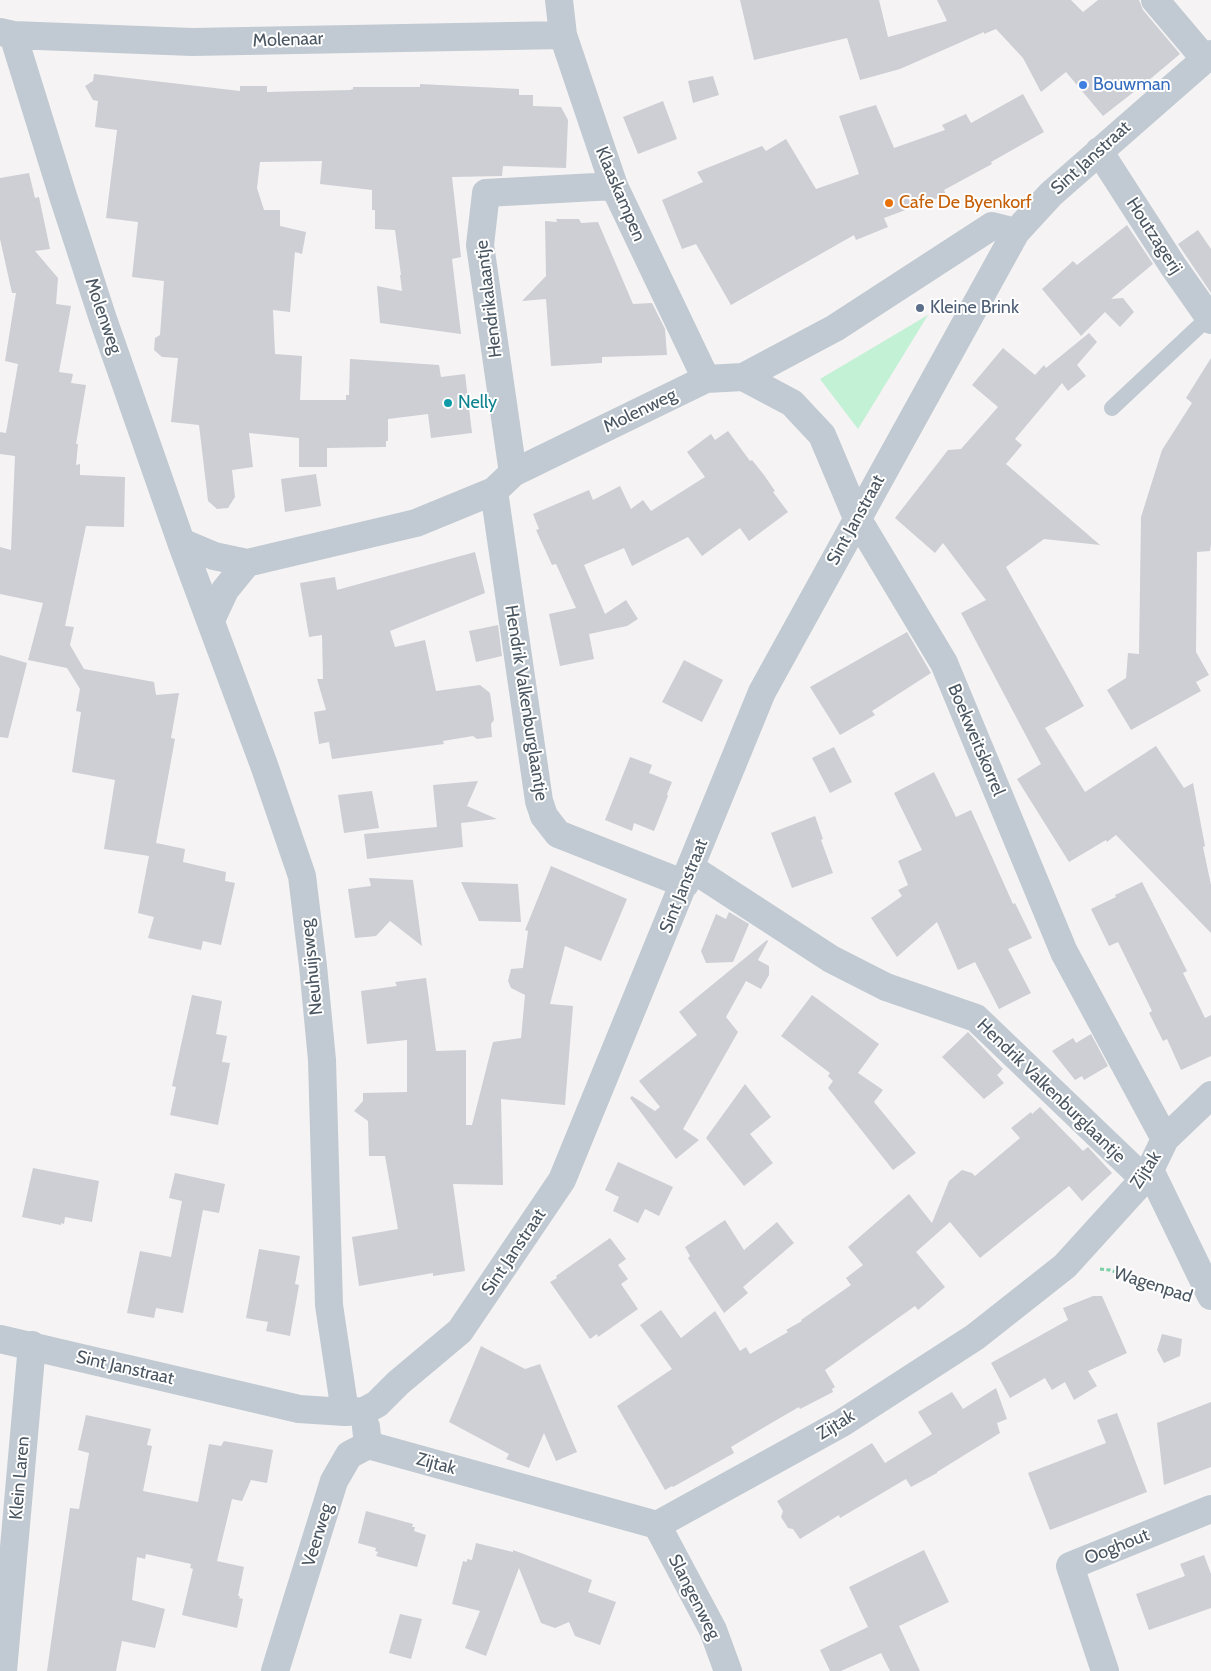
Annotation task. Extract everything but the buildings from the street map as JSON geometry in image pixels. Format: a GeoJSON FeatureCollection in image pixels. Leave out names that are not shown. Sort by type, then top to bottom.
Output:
{"type":"FeatureCollection","features":[{"type":"Feature","properties":{"kind":"street","name":"Klaaskampen"},"geometry":{"type":"LineString","coordinates":[[560,0],[563,35],[614,186],[706,379]]}},
{"type":"Feature","properties":{"kind":"street"},"geometry":{"type":"LineString","coordinates":[[1155,0],[1208,57]]}},
{"type":"Feature","properties":{"kind":"street","name":"Molenaar"},"geometry":{"type":"LineString","coordinates":[[6,33],[192,42],[563,35]]}},
{"type":"Feature","properties":{"kind":"street","name":"Molenweg"},"geometry":{"type":"LineString","coordinates":[[6,33],[103,320],[181,542],[214,556],[247,562],[416,524],[706,379],[743,377],[835,328],[992,226],[1016,232]]}},
{"type":"Feature","properties":{"kind":"street","name":"Sint Janstraat"},"geometry":{"type":"LineString","coordinates":[[0,1339],[299,1409],[354,1412],[377,1404],[398,1383],[460,1331],[562,1180],[762,692],[1016,232],[1050,194],[1208,57]]}},
{"type":"Feature","properties":{"kind":"street","name":"Houtzagerij"},"geometry":{"type":"LineString","coordinates":[[1099,151],[1173,266],[1210,319]]}},
{"type":"Feature","properties":{"kind":"street","name":"Hendrikalaantje"},"geometry":{"type":"LineString","coordinates":[[503,482],[480,245],[486,193],[614,186]]}},
{"type":"Feature","properties":{"kind":"street","name":"Boekweitskorrel"},"geometry":{"type":"LineString","coordinates":[[743,377],[792,403],[822,435],[857,518],[944,663],[1064,952],[1165,1139]]}},
{"type":"Feature","properties":{"kind":"street","name":"Hendrik Valkenburglaantje"},"geometry":{"type":"LineString","coordinates":[[503,482],[539,801],[544,816],[558,834],[688,876],[831,959],[886,987],[976,1018],[1147,1175]]}},
{"type":"Feature","properties":{"kind":"street","name":"Neuhuijsweg"},"geometry":{"type":"LineString","coordinates":[[181,542],[264,765],[302,876],[314,966],[322,1060],[330,1305],[354,1412]]}},
{"type":"Feature","properties":{"kind":"street"},"geometry":{"type":"LineString","coordinates":[[210,620],[225,590],[247,562]]}},
{"type":"Feature","properties":{"kind":"street","name":"Zijtak"},"geometry":{"type":"LineString","coordinates":[[368,1445],[657,1525],[842,1422],[975,1337],[1065,1266],[1147,1175],[1165,1139],[1211,1095]]}},
{"type":"Feature","properties":{"kind":"street","name":"Wagenpad"},"geometry":{"type":"LineString","coordinates":[[1147,1175],[1211,1296]]}},
{"type":"Feature","properties":{"kind":"street","name":"Klein Laren"},"geometry":{"type":"LineString","coordinates":[[3,1671],[32,1345]]}},
{"type":"Feature","properties":{"kind":"street"},"geometry":{"type":"LineString","coordinates":[[354,1412],[368,1445]]}},
{"type":"Feature","properties":{"kind":"street","name":"Veerweg"},"geometry":{"type":"LineString","coordinates":[[276,1671],[334,1481],[349,1455],[368,1445]]}},
{"type":"Feature","properties":{"kind":"street","name":"Ooghout"},"geometry":{"type":"LineString","coordinates":[[1105,1671],[1070,1566],[1211,1508]]}},
{"type":"Feature","properties":{"kind":"street","name":"Slangenweg"},"geometry":{"type":"LineString","coordinates":[[657,1525],[712,1630],[728,1671]]}},
{"type":"Feature","properties":{"kind":"lane"},"geometry":{"type":"LineString","coordinates":[[1112,408],[1210,319]]}},
{"type":"Feature","properties":{"kind":"path","name":"Wagenpad"},"geometry":{"type":"LineString","coordinates":[[1065,1266],[1110,1270],[1182,1296]]}},
{"type":"Feature","properties":{"kind":"green space"},"geometry":{"type":"Polygon","coordinates":[[[928,315],[858,429],[820,379],[928,315]]]}},
{"type":"Feature","properties":{"kind":"place","name":"Bouwman"},"geometry":{"type":"Point","coordinates":[1083,85]}},
{"type":"Feature","properties":{"kind":"place","name":"Cafe De Byenkorf"},"geometry":{"type":"Point","coordinates":[889,203]}},
{"type":"Feature","properties":{"kind":"place","name":"Kleine Brink"},"geometry":{"type":"Point","coordinates":[920,308]}},
{"type":"Feature","properties":{"kind":"place","name":"Nelly"},"geometry":{"type":"Point","coordinates":[448,403]}}]}
